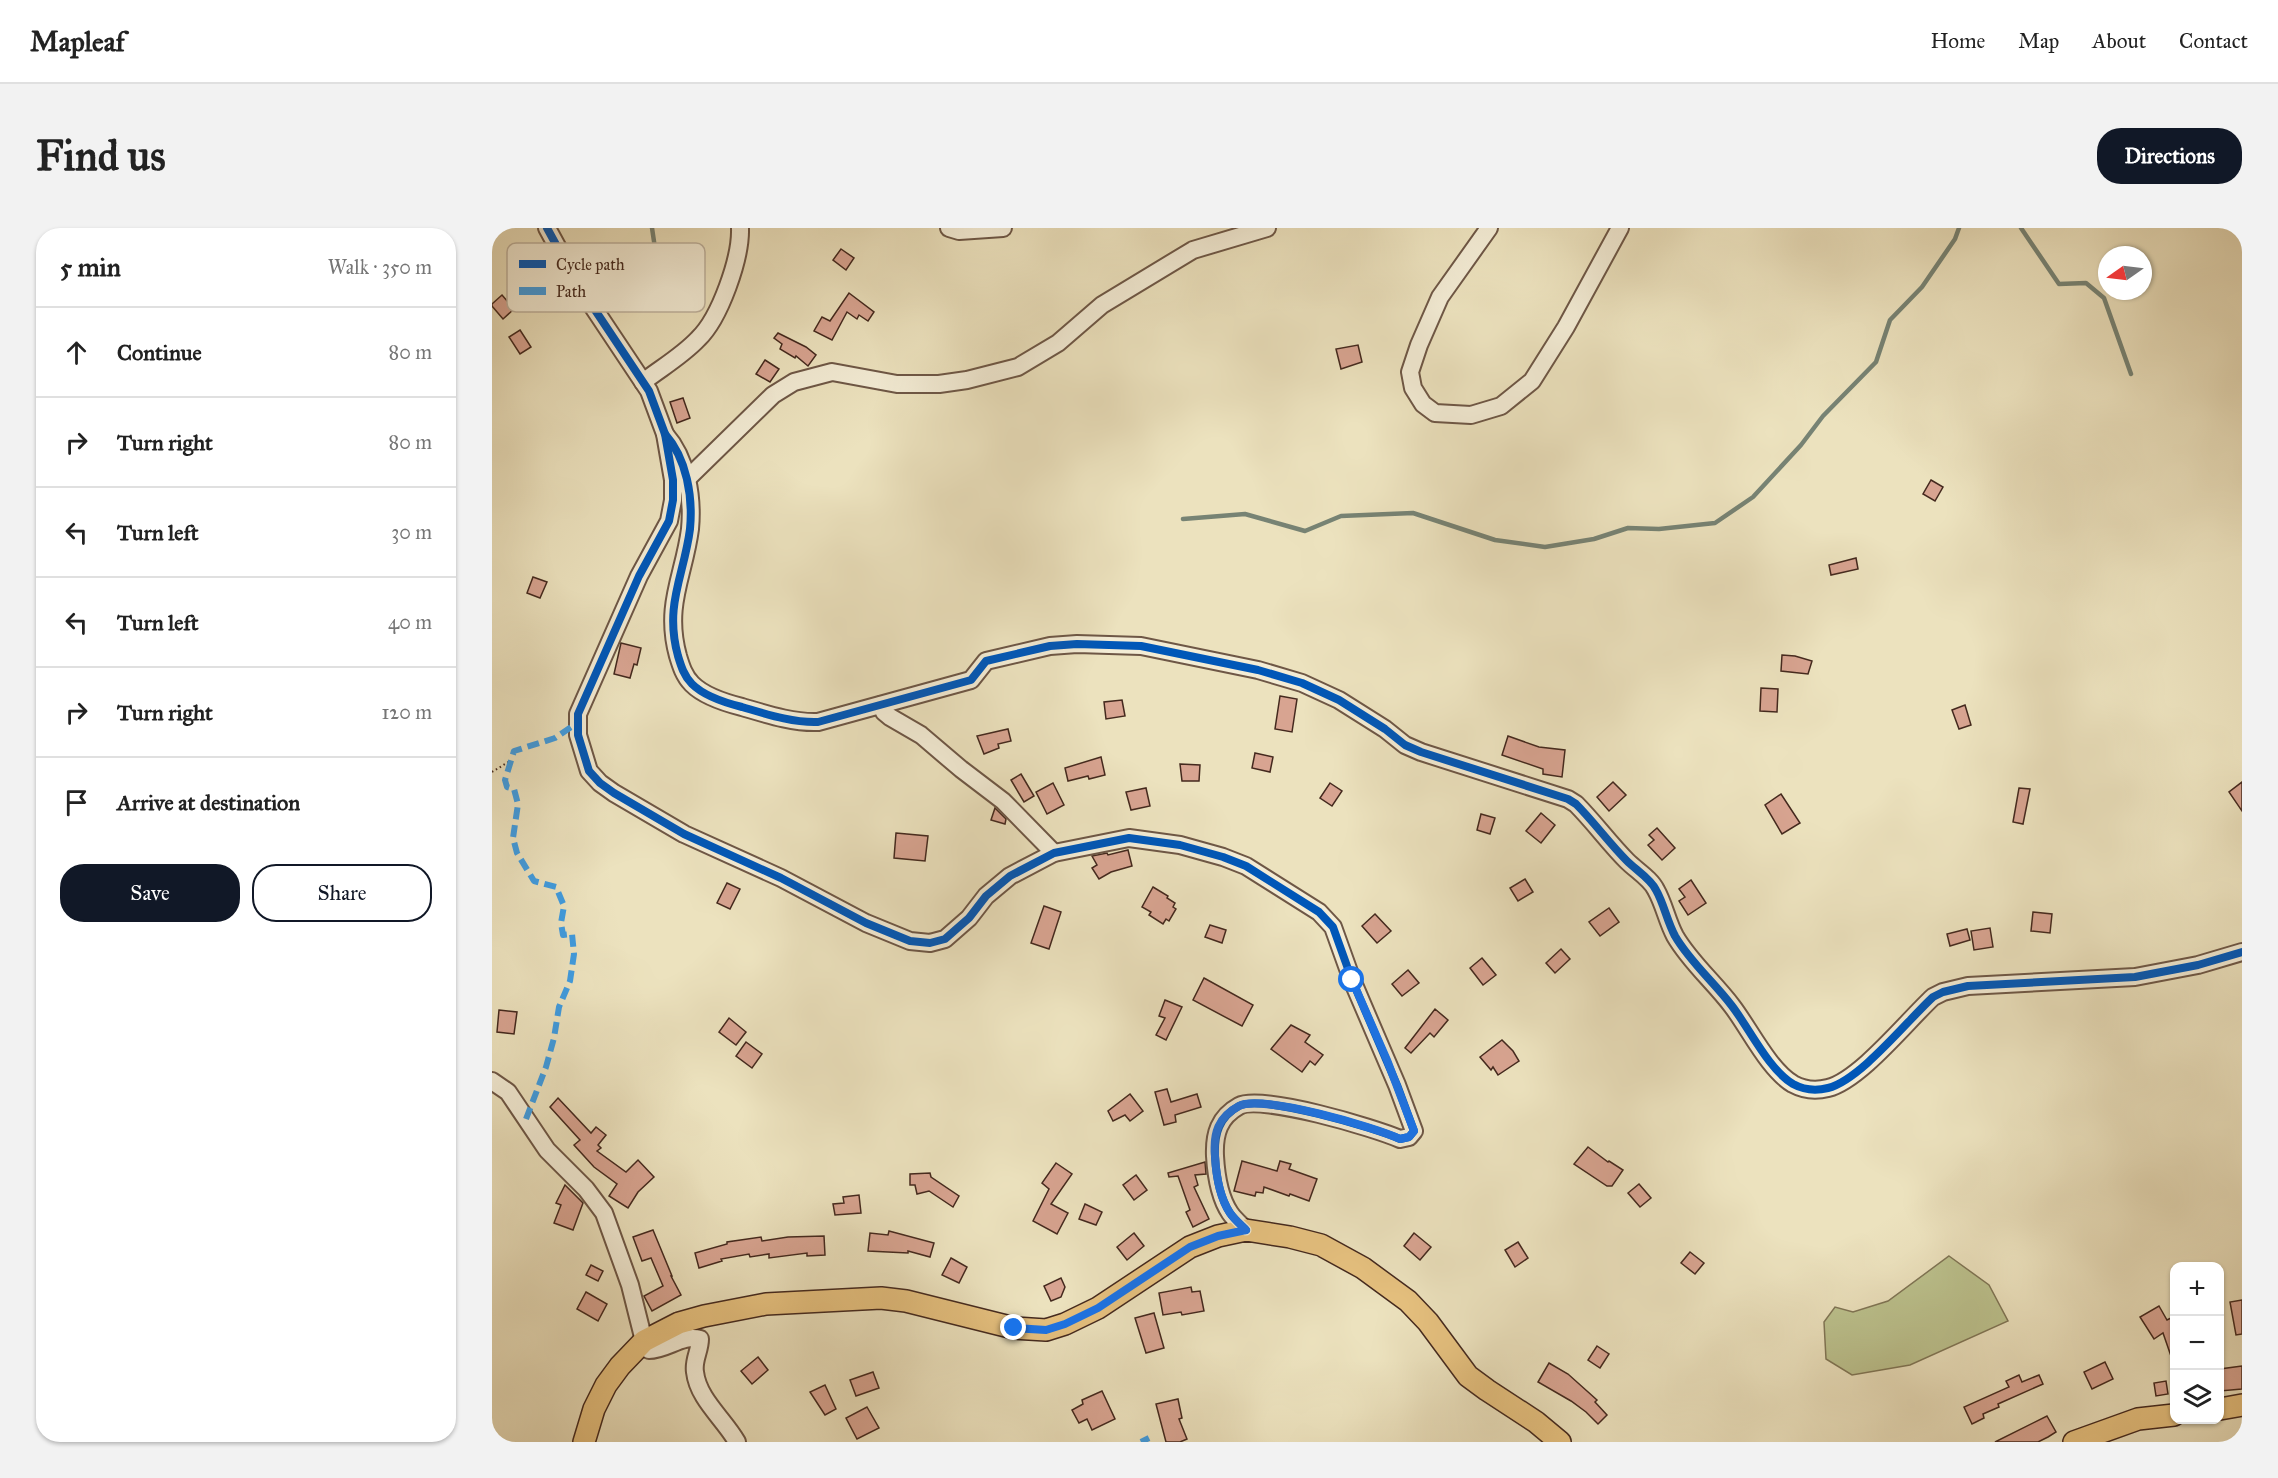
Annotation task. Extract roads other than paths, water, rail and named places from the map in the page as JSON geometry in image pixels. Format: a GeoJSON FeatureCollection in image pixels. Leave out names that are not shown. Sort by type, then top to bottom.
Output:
{"type":"FeatureCollection","features":[{"type":"Feature","properties":{"kind":"main road"},"geometry":{"type":"LineString","coordinates":[[584,1442],[594,1409],[606,1385],[620,1366],[644,1341],[680,1323],[713,1314],[775,1303],[881,1298],[906,1301],[1014,1328],[1046,1330],[1065,1324],[1098,1308],[1190,1247],[1218,1236],[1246,1230],[1321,1245],[1364,1268],[1386,1287],[1408,1301],[1428,1322],[1468,1376],[1536,1422],[1560,1442]]}},
{"type":"Feature","properties":{"kind":"main road"},"geometry":{"type":"LineString","coordinates":[[2224,1408],[2242,1405]]}},
{"type":"Feature","properties":{"kind":"main road"},"geometry":{"type":"LineString","coordinates":[[2074,1442],[2138,1419],[2170,1416]]}},
{"type":"Feature","properties":{"kind":"street"},"geometry":{"type":"LineString","coordinates":[[547,228],[555,243]]}},
{"type":"Feature","properties":{"kind":"street"},"geometry":{"type":"LineString","coordinates":[[949,228],[959,231],[1003,228]]}},
{"type":"Feature","properties":{"kind":"street"},"geometry":{"type":"LineString","coordinates":[[687,479],[772,395],[794,382],[832,372],[897,384],[933,384],[967,380],[1018,367],[1058,343],[1102,305],[1193,250],[1267,228]]}},
{"type":"Feature","properties":{"kind":"street"},"geometry":{"type":"LineString","coordinates":[[1489,228],[1440,297],[1410,372],[1413,388],[1423,404],[1434,413],[1471,415],[1501,406],[1532,381],[1566,327],[1620,228]]}},
{"type":"Feature","properties":{"kind":"street"},"geometry":{"type":"LineString","coordinates":[[643,382],[686,351],[705,330],[731,280],[741,229]]}},
{"type":"Feature","properties":{"kind":"street"},"geometry":{"type":"LineString","coordinates":[[596,312],[649,391],[665,434],[673,491],[673,510],[639,576],[578,714],[577,728],[580,742],[594,778],[614,793],[684,834],[781,878],[866,923],[910,941],[930,943],[945,939],[969,918],[986,896],[1010,876],[1054,853],[1129,838],[1169,843],[1246,866],[1319,912],[1333,927],[1352,980],[1394,1076],[1414,1131],[1409,1137],[1400,1139],[1326,1115],[1269,1103],[1247,1103],[1239,1106],[1222,1120],[1215,1130],[1215,1159],[1225,1200],[1231,1214],[1246,1230]]}},
{"type":"Feature","properties":{"kind":"street"},"geometry":{"type":"LineString","coordinates":[[665,434],[676,449],[687,479],[691,514],[690,531],[676,588],[672,626],[679,661],[690,682],[701,691],[731,704],[815,723],[971,680],[986,661],[1050,646],[1077,644],[1141,646],[1258,670],[1302,683],[1339,700],[1385,729],[1405,745],[1421,753],[1568,799],[1576,804],[1626,861],[1656,888],[1667,921],[1676,938],[1733,1007],[1748,1033],[1778,1073],[1793,1084],[1811,1090],[1826,1089],[1842,1083],[1879,1052],[1925,1005],[1943,992],[1968,986],[2135,977],[2198,965],[2242,952]]}},
{"type":"Feature","properties":{"kind":"street"},"geometry":{"type":"LineString","coordinates":[[881,705],[890,717],[921,735],[1004,801],[1054,853]]}},
{"type":"Feature","properties":{"kind":"street"},"geometry":{"type":"LineString","coordinates":[[492,1081],[508,1092],[547,1150],[586,1189],[604,1213],[630,1285],[644,1341],[649,1350],[659,1350],[691,1337],[700,1339],[700,1349],[694,1369],[697,1385],[737,1442]]}},
{"type":"Feature","properties":{"kind":"waterway"},"geometry":{"type":"LineString","coordinates":[[652,228],[654,243]]}},
{"type":"Feature","properties":{"kind":"waterway"},"geometry":{"type":"LineString","coordinates":[[1183,519],[1245,514],[1305,531],[1341,516],[1413,513],[1495,540],[1545,547],[1594,539],[1628,528],[1659,529],[1715,523],[1753,497],[1801,445],[1823,416],[1876,362],[1890,320],[1922,287],[1955,239],[1959,228]]}},
{"type":"Feature","properties":{"kind":"waterway"},"geometry":{"type":"LineString","coordinates":[[2021,228],[2059,284],[2086,283],[2104,298],[2131,374]]}}]}
